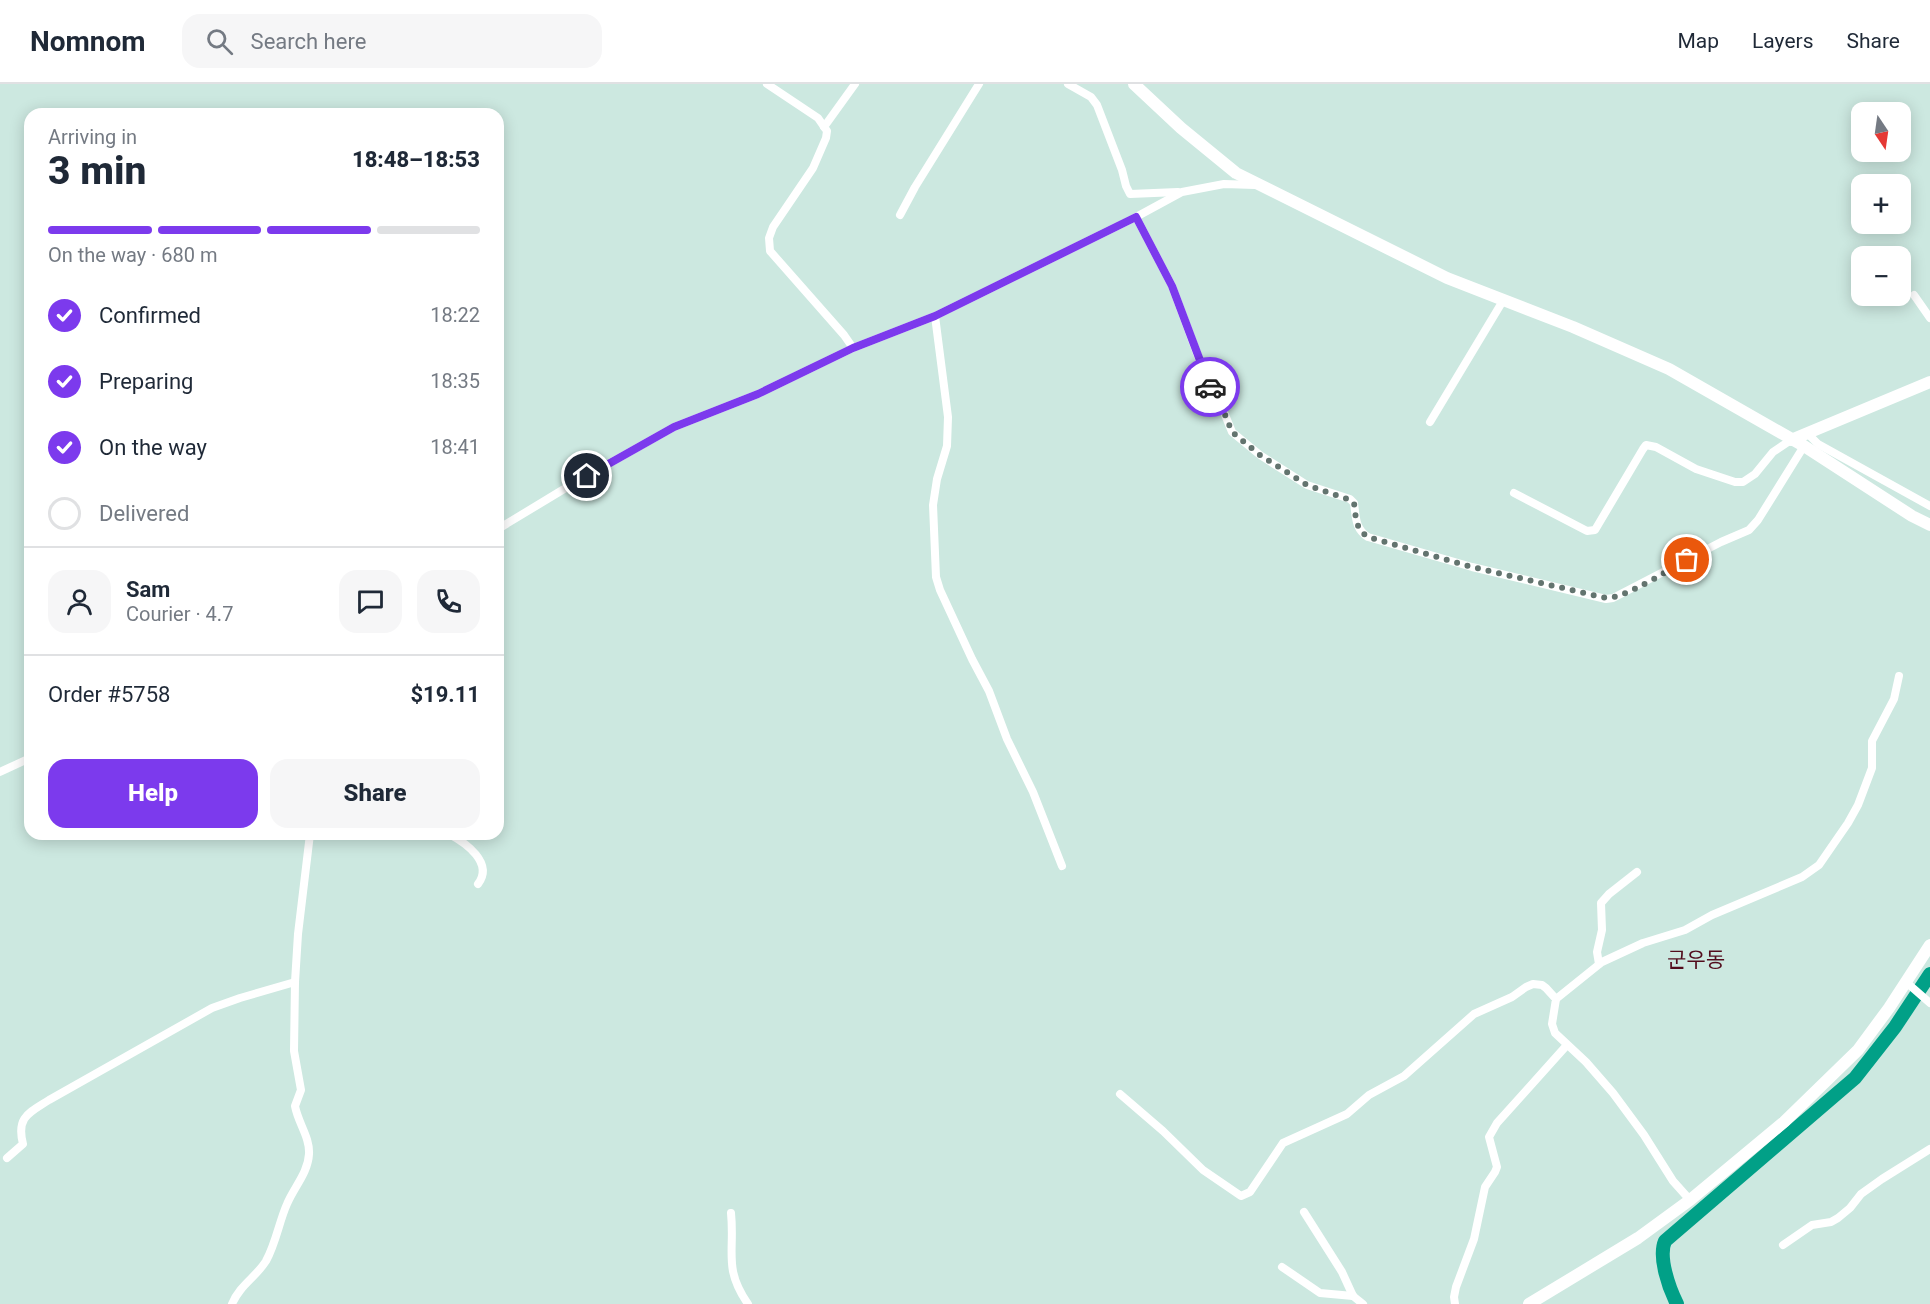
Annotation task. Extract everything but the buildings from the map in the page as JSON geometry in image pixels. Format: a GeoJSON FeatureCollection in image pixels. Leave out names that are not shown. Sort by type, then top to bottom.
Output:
{"type":"FeatureCollection","features":[{"type":"Feature","properties":{"kind":"street"},"geometry":{"type":"LineString","coordinates":[[767,84],[818,118],[826,131],[826,138],[813,168],[773,227],[769,238],[770,251],[837,326],[853,348]]}},
{"type":"Feature","properties":{"kind":"street"},"geometry":{"type":"LineString","coordinates":[[824,127],[855,84]]}},
{"type":"Feature","properties":{"kind":"street"},"geometry":{"type":"LineString","coordinates":[[900,215],[915,186],[979,84]]}},
{"type":"Feature","properties":{"kind":"street"},"geometry":{"type":"LineString","coordinates":[[1068,84],[1091,97],[1097,105],[1130,194],[1182,192],[1224,184],[1261,185]]}},
{"type":"Feature","properties":{"kind":"street"},"geometry":{"type":"LineString","coordinates":[[1134,84],[1164,113],[1236,172],[1447,278],[1647,358],[1804,446],[1912,516],[1930,525]]}},
{"type":"Feature","properties":{"kind":"street"},"geometry":{"type":"LineString","coordinates":[[504,525],[674,427],[758,394],[853,348],[935,316],[1182,192]]}},
{"type":"Feature","properties":{"kind":"street"},"geometry":{"type":"LineString","coordinates":[[1136,217],[1172,286],[1211,391],[1219,400],[1232,432],[1260,455],[1307,485],[1354,503],[1361,533],[1368,537],[1472,567],[1613,598],[1749,530],[1762,514],[1804,446]]}},
{"type":"Feature","properties":{"kind":"street"},"geometry":{"type":"LineString","coordinates":[[1914,295],[1930,318]]}},
{"type":"Feature","properties":{"kind":"street"},"geometry":{"type":"LineString","coordinates":[[1430,422],[1504,299]]}},
{"type":"Feature","properties":{"kind":"street"},"geometry":{"type":"LineString","coordinates":[[935,316],[948,417],[947,446],[937,478],[933,505],[936,577],[940,590],[989,692],[1007,740],[1033,792],[1062,866]]}},
{"type":"Feature","properties":{"kind":"street"},"geometry":{"type":"LineString","coordinates":[[1514,493],[1587,531],[1592,531],[1646,445],[1656,447],[1696,469],[1735,482],[1743,482],[1755,474],[1773,452],[1791,440],[1930,382]]}},
{"type":"Feature","properties":{"kind":"street"},"geometry":{"type":"LineString","coordinates":[[1807,433],[1818,444],[1930,506]]}},
{"type":"Feature","properties":{"kind":"street"},"geometry":{"type":"LineString","coordinates":[[1689,1200],[1673,1181],[1644,1135],[1613,1093],[1586,1062],[1555,1033],[1552,1024],[1556,999],[1599,964],[1643,943],[1685,930],[1712,915],[1802,877],[1813,870],[1833,845],[1858,805],[1872,768],[1872,741],[1894,699],[1899,676]]}},
{"type":"Feature","properties":{"kind":"street"},"geometry":{"type":"LineString","coordinates":[[0,772],[24,761]]}},
{"type":"Feature","properties":{"kind":"street"},"geometry":{"type":"LineString","coordinates":[[232,1304],[243,1285],[266,1260],[287,1204],[308,1160],[307,1139],[295,1106],[301,1090],[294,1050],[299,924],[309,840]]}},
{"type":"Feature","properties":{"kind":"street"},"geometry":{"type":"LineString","coordinates":[[459,840],[466,844],[483,866],[484,873],[478,884]]}},
{"type":"Feature","properties":{"kind":"street"},"geometry":{"type":"LineString","coordinates":[[1599,964],[1597,952],[1602,930],[1601,903],[1637,872]]}},
{"type":"Feature","properties":{"kind":"street"},"geometry":{"type":"LineString","coordinates":[[1529,1304],[1638,1238],[1689,1200],[1784,1122],[1850,1060],[1909,984],[1930,945]]}},
{"type":"Feature","properties":{"kind":"street"},"geometry":{"type":"LineString","coordinates":[[7,1158],[23,1144],[20,1128],[27,1114],[49,1100],[212,1008],[295,982]]}},
{"type":"Feature","properties":{"kind":"street"},"geometry":{"type":"LineString","coordinates":[[1120,1094],[1203,1170],[1241,1196],[1250,1192],[1283,1143],[1347,1114],[1369,1095],[1404,1076],[1474,1014],[1512,997],[1533,984],[1542,985],[1556,999]]}},
{"type":"Feature","properties":{"kind":"street"},"geometry":{"type":"LineString","coordinates":[[1909,984],[1930,1004]]}},
{"type":"Feature","properties":{"kind":"street"},"geometry":{"type":"LineString","coordinates":[[1455,1304],[1456,1287],[1474,1239],[1485,1187],[1497,1167],[1489,1137],[1491,1132],[1567,1045]]}},
{"type":"Feature","properties":{"kind":"street"},"geometry":{"type":"LineString","coordinates":[[1783,1245],[1812,1225],[1831,1222],[1838,1218],[1861,1194],[1930,1149]]}},
{"type":"Feature","properties":{"kind":"street"},"geometry":{"type":"LineString","coordinates":[[1304,1212],[1342,1272],[1353,1296],[1363,1304]]}},
{"type":"Feature","properties":{"kind":"street"},"geometry":{"type":"LineString","coordinates":[[731,1213],[731,1268],[740,1292],[748,1304]]}},
{"type":"Feature","properties":{"kind":"street"},"geometry":{"type":"LineString","coordinates":[[1282,1267],[1320,1293],[1353,1296]]}},
{"type":"Feature","properties":{"kind":"waterway"},"geometry":{"type":"LineString","coordinates":[[1677,1304],[1664,1264],[1665,1241],[1855,1078],[1895,1027],[1930,974]]}},
{"type":"Feature","properties":{"kind":"way so far"},"geometry":{"type":"LineString","coordinates":[[1210,387],[1219,400],[1232,432],[1260,455],[1307,485],[1354,503],[1357,524],[1361,533],[1368,537],[1472,567],[1606,598],[1613,598],[1634,589],[1687,560]]}},
{"type":"Feature","properties":{"kind":"district","name":"군우동"},"geometry":{"type":"Point","coordinates":[1696,960]}},
{"type":"Feature","properties":{"kind":"route"},"geometry":{"type":"LineString","coordinates":[[587,476],[674,427],[722,410],[853,348],[935,316],[1136,217],[1172,286],[1210,387]]}}]}
